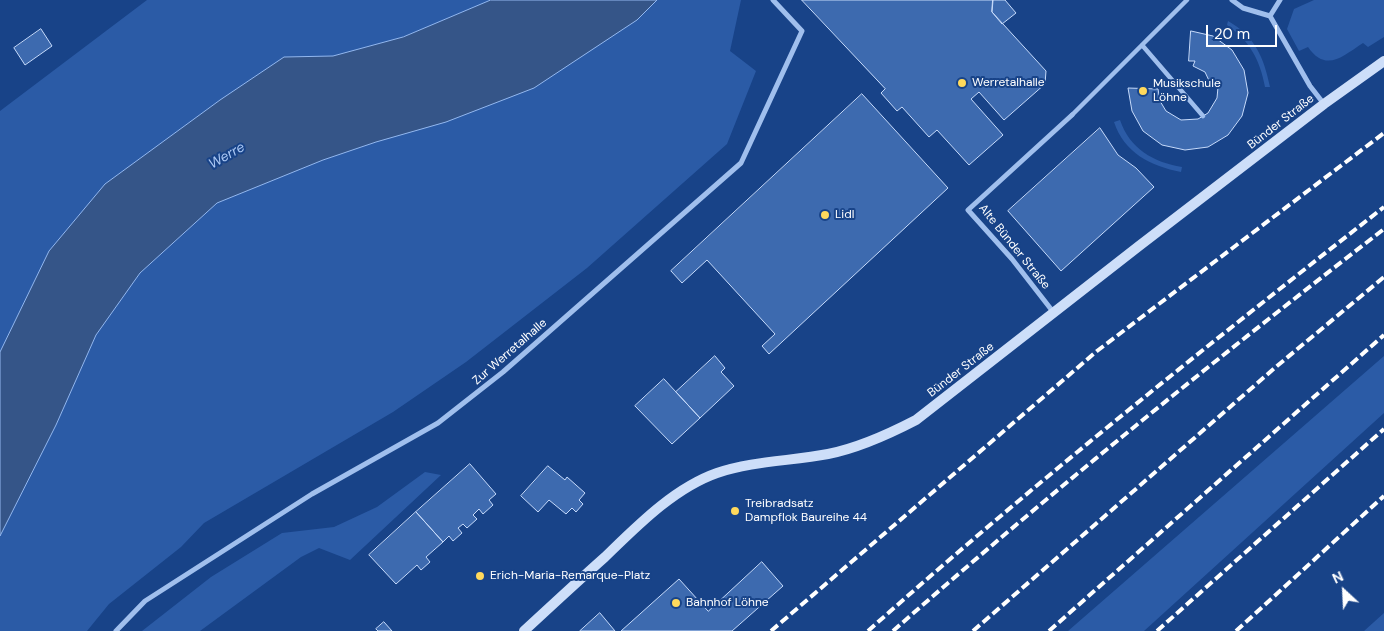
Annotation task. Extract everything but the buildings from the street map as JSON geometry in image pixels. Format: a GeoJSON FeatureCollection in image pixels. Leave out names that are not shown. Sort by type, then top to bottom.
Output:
{"type":"FeatureCollection","features":[{"type":"Feature","properties":{"kind":"main road","name":"Bünder Straße"},"geometry":{"type":"LineString","coordinates":[[524,631],[624,538],[693,484],[717,473],[750,465],[830,454],[885,436],[916,420],[1324,104],[1384,61]]}},
{"type":"Feature","properties":{"kind":"street","name":"Zur Werretalhalle"},"geometry":{"type":"LineString","coordinates":[[116,631],[145,601],[312,494],[438,423],[503,372],[741,163],[802,31],[773,0]]}},
{"type":"Feature","properties":{"kind":"street"},"geometry":{"type":"LineString","coordinates":[[1072,115],[1187,0]]}},
{"type":"Feature","properties":{"kind":"street"},"geometry":{"type":"LineString","coordinates":[[1232,0],[1243,8],[1270,16],[1310,86],[1324,104]]}},
{"type":"Feature","properties":{"kind":"street"},"geometry":{"type":"LineString","coordinates":[[1270,16],[1280,0]]}},
{"type":"Feature","properties":{"kind":"street"},"geometry":{"type":"LineString","coordinates":[[1142,45],[1203,116]]}},
{"type":"Feature","properties":{"kind":"street","name":"Alte Bünder Straße"},"geometry":{"type":"LineString","coordinates":[[1054,313],[1012,259],[968,210],[1072,115]]}},
{"type":"Feature","properties":{"kind":"shaded area"},"geometry":{"type":"Polygon","coordinates":[[[147,0],[491,0],[403,37],[333,56],[284,57],[220,100],[105,184],[49,251],[0,352],[0,111],[147,0]]]}},
{"type":"Feature","properties":{"kind":"shaded area"},"geometry":{"type":"Polygon","coordinates":[[[657,0],[741,0],[730,51],[756,71],[727,144],[587,268],[466,362],[393,412],[204,523],[181,547],[109,604],[87,631],[0,631],[0,536],[56,425],[96,335],[140,273],[217,203],[323,160],[376,142],[637,20],[657,0]]]}},
{"type":"Feature","properties":{"kind":"shaded area"},"geometry":{"type":"Polygon","coordinates":[[[1314,0],[1384,0],[1384,37],[1368,47],[1363,43],[1335,60],[1321,59],[1308,47],[1299,51],[1287,29],[1294,9],[1314,0]]]}},
{"type":"Feature","properties":{"kind":"shaded area"},"geometry":{"type":"Polygon","coordinates":[[[1228,21],[1252,41],[1265,67],[1270,87],[1265,87],[1253,52],[1242,38],[1227,25],[1228,21]]]}},
{"type":"Feature","properties":{"kind":"shaded area"},"geometry":{"type":"Polygon","coordinates":[[[1120,120],[1124,130],[1136,146],[1152,158],[1182,167],[1181,172],[1149,162],[1132,150],[1124,142],[1114,122],[1120,120]]]}},
{"type":"Feature","properties":{"kind":"shaded area"},"geometry":{"type":"Polygon","coordinates":[[[1384,356],[1384,413],[1144,631],[1068,631],[1384,356]]]}},
{"type":"Feature","properties":{"kind":"shaded area"},"geometry":{"type":"Polygon","coordinates":[[[425,472],[441,475],[350,560],[319,548],[301,557],[200,631],[142,631],[211,577],[282,533],[334,527],[377,507],[425,472]]]}},
{"type":"Feature","properties":{"kind":"shaded area"},"geometry":{"type":"Polygon","coordinates":[[[1384,613],[1384,631],[1364,631],[1384,613]]]}},
{"type":"Feature","properties":{"kind":"water","name":"Werre"},"geometry":{"type":"Polygon","coordinates":[[[491,0],[657,0],[637,20],[534,88],[446,122],[376,142],[323,160],[217,203],[140,273],[96,335],[56,425],[0,536],[0,352],[49,251],[105,184],[220,100],[284,57],[333,56],[403,37],[491,0]]]}},
{"type":"Feature","properties":{"kind":"railway"},"geometry":{"type":"LineString","coordinates":[[771,631],[1097,351],[1384,133]]}},
{"type":"Feature","properties":{"kind":"railway"},"geometry":{"type":"LineString","coordinates":[[868,631],[1058,468],[1384,207]]}},
{"type":"Feature","properties":{"kind":"railway"},"geometry":{"type":"LineString","coordinates":[[893,631],[1013,527],[1136,426],[1384,229]]}},
{"type":"Feature","properties":{"kind":"railway"},"geometry":{"type":"LineString","coordinates":[[973,631],[1277,366],[1384,277]]}},
{"type":"Feature","properties":{"kind":"railway"},"geometry":{"type":"LineString","coordinates":[[1049,631],[1384,335]]}},
{"type":"Feature","properties":{"kind":"railway"},"geometry":{"type":"LineString","coordinates":[[1157,631],[1384,429]]}},
{"type":"Feature","properties":{"kind":"railway"},"geometry":{"type":"LineString","coordinates":[[1236,631],[1384,496]]}},
{"type":"Feature","properties":{"kind":"place","name":"Werretalhalle"},"geometry":{"type":"Point","coordinates":[962,83]}},
{"type":"Feature","properties":{"kind":"place","name":"Musikschule Löhne"},"geometry":{"type":"Point","coordinates":[1143,91]}},
{"type":"Feature","properties":{"kind":"place","name":"Lidl"},"geometry":{"type":"Point","coordinates":[825,215]}},
{"type":"Feature","properties":{"kind":"place","name":"Treibradsatz Dampflok Baureihe 44"},"geometry":{"type":"Point","coordinates":[735,511]}},
{"type":"Feature","properties":{"kind":"place","name":"Erich-Maria-Remarque-Platz"},"geometry":{"type":"Point","coordinates":[480,576]}},
{"type":"Feature","properties":{"kind":"place","name":"Bahnhof Löhne"},"geometry":{"type":"Point","coordinates":[676,603]}}]}
